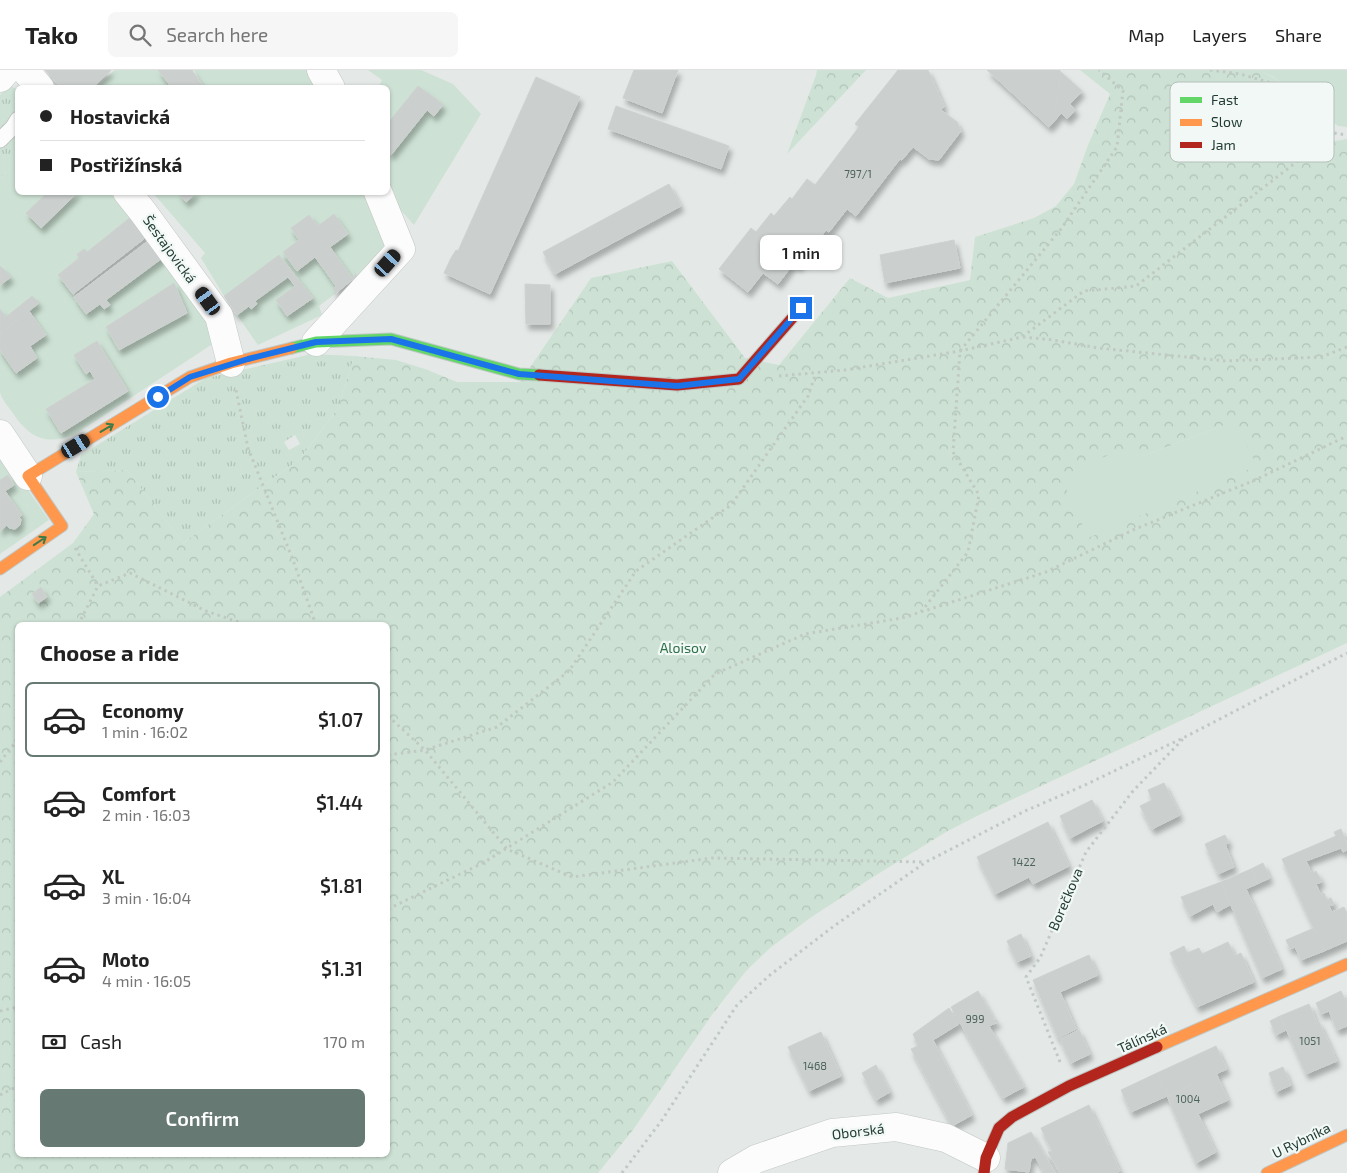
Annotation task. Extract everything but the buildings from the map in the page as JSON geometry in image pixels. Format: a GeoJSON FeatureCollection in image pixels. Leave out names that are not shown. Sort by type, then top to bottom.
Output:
{"type":"FeatureCollection","features":[{"type":"Feature","properties":{"kind":"street"},"geometry":{"type":"LineString","coordinates":[[0,78],[7,70]]}},
{"type":"Feature","properties":{"kind":"street"},"geometry":{"type":"LineString","coordinates":[[321,70],[329,85]]}},
{"type":"Feature","properties":{"kind":"street","name":"Šestajovická"},"geometry":{"type":"LineString","coordinates":[[129,195],[219,316],[231,363]]}},
{"type":"Feature","properties":{"kind":"street"},"geometry":{"type":"LineString","coordinates":[[316,342],[401,249],[379,195]]}},
{"type":"Feature","properties":{"kind":"street"},"geometry":{"type":"LineString","coordinates":[[28,476],[190,377],[231,363],[316,342],[391,339],[519,374],[677,386],[739,379],[801,308]]}},
{"type":"Feature","properties":{"kind":"street"},"geometry":{"type":"LineString","coordinates":[[0,434],[62,526],[0,569]]}},
{"type":"Feature","properties":{"kind":"street","name":"Tálínská"},"geometry":{"type":"LineString","coordinates":[[985,1166],[999,1128],[1012,1117],[1069,1086],[1347,964]]}},
{"type":"Feature","properties":{"kind":"street","name":"Oborská"},"geometry":{"type":"LineString","coordinates":[[732,1173],[756,1159],[832,1133],[896,1127],[946,1138],[985,1166]]}},
{"type":"Feature","properties":{"kind":"street","name":"U Rybníka"},"geometry":{"type":"LineString","coordinates":[[1268,1173],[1347,1135]]}},
{"type":"Feature","properties":{"kind":"lane"},"geometry":{"type":"LineString","coordinates":[[0,140],[15,124]]}},
{"type":"Feature","properties":{"kind":"path"},"geometry":{"type":"LineString","coordinates":[[920,612],[968,552],[979,495],[953,452],[960,351],[1061,229],[1118,147],[1123,91],[1099,70]]}},
{"type":"Feature","properties":{"kind":"path"},"geometry":{"type":"LineString","coordinates":[[1210,70],[1240,74],[1268,82]]}},
{"type":"Feature","properties":{"kind":"path"},"geometry":{"type":"LineString","coordinates":[[1334,133],[1347,135]]}},
{"type":"Feature","properties":{"kind":"path"},"geometry":{"type":"LineString","coordinates":[[1022,337],[1084,291],[1136,286],[1296,162]]}},
{"type":"Feature","properties":{"kind":"path"},"geometry":{"type":"LineString","coordinates":[[739,379],[845,370],[960,351],[1022,337],[1098,348],[1226,361],[1321,357],[1347,347]]}},
{"type":"Feature","properties":{"kind":"path"},"geometry":{"type":"LineString","coordinates":[[231,363],[248,448],[293,560],[315,622]]}},
{"type":"Feature","properties":{"kind":"path"},"geometry":{"type":"LineString","coordinates":[[390,755],[425,750],[497,727],[569,671],[636,571],[731,505],[808,396],[816,373]]}},
{"type":"Feature","properties":{"kind":"path"},"geometry":{"type":"LineString","coordinates":[[390,908],[484,864],[613,782],[715,674],[805,634],[902,618],[1046,572],[1133,530],[1255,480],[1347,436]]}},
{"type":"Feature","properties":{"kind":"path"},"geometry":{"type":"LineString","coordinates":[[62,526],[98,586]]}},
{"type":"Feature","properties":{"kind":"path"},"geometry":{"type":"LineString","coordinates":[[80,622],[98,586],[130,573],[206,611],[239,622]]}},
{"type":"Feature","properties":{"kind":"path"},"geometry":{"type":"LineString","coordinates":[[622,1173],[662,1120],[737,1005],[770,975],[834,926],[926,862],[1025,811],[1085,785],[1187,736],[1347,653]]}},
{"type":"Feature","properties":{"kind":"path"},"geometry":{"type":"LineString","coordinates":[[390,718],[425,750],[506,849],[572,877],[712,858],[926,862]]}},
{"type":"Feature","properties":{"kind":"path","name":"Borečkova"},"geometry":{"type":"LineString","coordinates":[[1069,1086],[1026,977],[1040,958],[1086,852],[1133,791],[1187,736]]}},
{"type":"Feature","properties":{"kind":"path"},"geometry":{"type":"LineString","coordinates":[[0,762],[15,744]]}},
{"type":"Feature","properties":{"kind":"path"},"geometry":{"type":"LineString","coordinates":[[0,1011],[15,1007]]}},
{"type":"Feature","properties":{"kind":"path"},"geometry":{"type":"LineString","coordinates":[[0,1095],[15,1088]]}},
{"type":"Feature","properties":{"kind":"green space"},"geometry":{"type":"Polygon","coordinates":[[[115,70],[158,70],[170,85],[99,85],[115,70]]]}},
{"type":"Feature","properties":{"kind":"green space"},"geometry":{"type":"Polygon","coordinates":[[[194,70],[309,70],[316,85],[203,85],[194,70]]]}},
{"type":"Feature","properties":{"kind":"green space"},"geometry":{"type":"Polygon","coordinates":[[[368,70],[421,70],[453,84],[481,114],[414,225],[397,206],[390,194],[390,154],[427,110],[435,116],[443,105],[418,86],[390,121],[390,85],[380,85],[382,80],[368,70]]]}},
{"type":"Feature","properties":{"kind":"green space"},"geometry":{"type":"Polygon","coordinates":[[[817,70],[866,70],[787,154],[816,75],[817,70]]]}},
{"type":"Feature","properties":{"kind":"green space","name":"Aloisov"},"geometry":{"type":"Polygon","coordinates":[[[1080,70],[1257,70],[1280,82],[1170,82],[1170,162],[1334,162],[1334,141],[1347,139],[1347,643],[977,816],[946,832],[810,918],[770,948],[746,971],[711,1016],[633,1130],[598,1173],[0,1173],[0,597],[73,543],[94,514],[76,472],[127,470],[183,543],[300,459],[339,407],[354,356],[396,360],[457,382],[520,382],[591,278],[672,261],[745,358],[779,365],[850,278],[888,298],[970,280],[975,237],[1034,218],[1056,206],[1074,184],[1110,94],[1080,70]],[[1235,421],[1143,456],[1067,488],[1235,421]],[[41,588],[32,594],[38,603],[47,597],[41,588]]]}},
{"type":"Feature","properties":{"kind":"green space"},"geometry":{"type":"Polygon","coordinates":[[[1257,70],[1347,70],[1347,127],[1338,126],[1334,123],[1334,82],[1280,82],[1272,76],[1257,70]]]}},
{"type":"Feature","properties":{"kind":"green space"},"geometry":{"type":"Polygon","coordinates":[[[10,85],[15,89],[15,164],[0,178],[0,95],[10,85]]]}},
{"type":"Feature","properties":{"kind":"green space"},"geometry":{"type":"Polygon","coordinates":[[[15,164],[15,195],[46,195],[26,213],[41,228],[76,195],[112,195],[132,216],[87,252],[84,249],[77,254],[79,258],[58,275],[86,313],[165,256],[216,336],[211,345],[74,435],[54,440],[38,437],[18,421],[1,395],[0,350],[17,372],[37,358],[30,346],[46,335],[29,311],[32,297],[6,317],[0,309],[0,285],[11,277],[0,266],[0,178],[15,164]],[[174,284],[106,328],[119,349],[187,313],[174,284]],[[97,341],[86,373],[90,371],[95,379],[47,409],[60,433],[127,391],[97,341]]]}},
{"type":"Feature","properties":{"kind":"green space"},"geometry":{"type":"Polygon","coordinates":[[[155,195],[180,195],[186,201],[193,195],[369,195],[391,247],[357,276],[354,273],[355,276],[352,278],[330,247],[348,233],[334,215],[318,226],[309,215],[291,228],[299,240],[283,252],[297,271],[315,257],[336,286],[333,289],[336,293],[319,306],[322,315],[258,345],[237,315],[249,306],[252,309],[257,304],[255,301],[288,277],[295,286],[276,300],[287,316],[313,298],[279,255],[224,296],[201,258],[205,253],[155,195]]]}},
{"type":"Feature","properties":{"kind":"green space"},"geometry":{"type":"Polygon","coordinates":[[[312,354],[354,356],[339,407],[300,459],[183,543],[127,470],[76,472],[81,455],[206,378],[312,354]],[[295,435],[284,442],[289,450],[300,444],[295,435]]]}},
{"type":"Feature","properties":{"kind":"green space"},"geometry":{"type":"Polygon","coordinates":[[[1235,421],[1257,466],[1088,538],[1066,488],[1073,470],[1126,448],[1143,456],[1235,421]]]}},
{"type":"Feature","properties":{"kind":"green space"},"geometry":{"type":"Polygon","coordinates":[[[0,450],[49,520],[0,554],[0,531],[7,525],[15,529],[19,526],[21,519],[19,517],[22,515],[5,491],[14,484],[8,475],[0,480],[0,450]]]}},
{"type":"Feature","properties":{"kind":"traffic: fast"},"geometry":{"type":"LineString","coordinates":[[292,348],[316,342],[391,339],[519,374],[539,375]]}},
{"type":"Feature","properties":{"kind":"traffic: slow"},"geometry":{"type":"LineString","coordinates":[[0,569],[62,526],[28,476],[190,377],[231,363],[292,348]]}},
{"type":"Feature","properties":{"kind":"traffic: slow"},"geometry":{"type":"LineString","coordinates":[[1157,1047],[1347,964]]}},
{"type":"Feature","properties":{"kind":"traffic: slow"},"geometry":{"type":"LineString","coordinates":[[1267,1173],[1347,1135]]}},
{"type":"Feature","properties":{"kind":"traffic: jam"},"geometry":{"type":"LineString","coordinates":[[539,375],[677,385],[739,379],[801,308]]}},
{"type":"Feature","properties":{"kind":"traffic: jam"},"geometry":{"type":"LineString","coordinates":[[984,1173],[986,1158],[999,1128],[1012,1117],[1069,1086],[1157,1047]]}},
{"type":"Feature","properties":{"kind":"route"},"geometry":{"type":"LineString","coordinates":[[158,397],[190,377],[231,363],[316,342],[391,339],[519,374],[677,386],[739,379],[801,308]]}}]}
